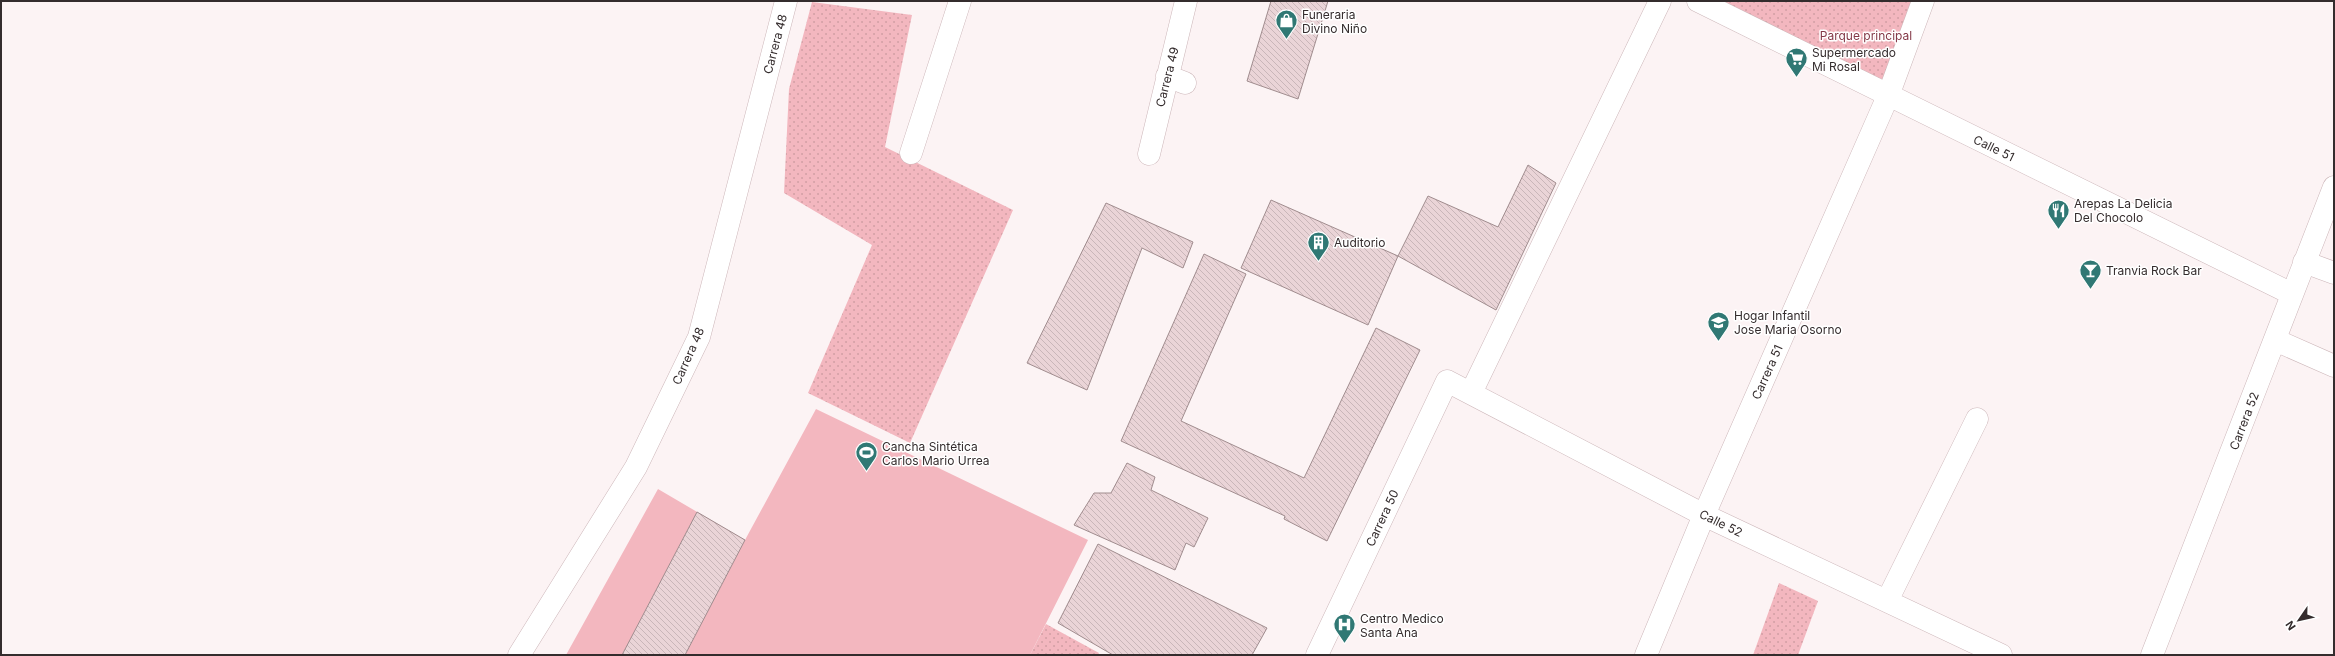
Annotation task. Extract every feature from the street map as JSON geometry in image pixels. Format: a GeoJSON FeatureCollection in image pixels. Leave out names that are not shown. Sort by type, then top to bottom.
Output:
{"type":"FeatureCollection","features":[{"type":"Feature","properties":{"kind":"street","name":"Carrera 48"},"geometry":{"type":"LineString","coordinates":[[519,655],[636,467],[699,337],[786,1]]}},
{"type":"Feature","properties":{"kind":"street"},"geometry":{"type":"LineString","coordinates":[[911,153],[960,1]]}},
{"type":"Feature","properties":{"kind":"street","name":"Carrera 49"},"geometry":{"type":"LineString","coordinates":[[1149,154],[1176,80],[1186,1]]}},
{"type":"Feature","properties":{"kind":"street"},"geometry":{"type":"LineString","coordinates":[[1471,393],[1660,1]]}},
{"type":"Feature","properties":{"kind":"street","name":"Calle 51"},"geometry":{"type":"LineString","coordinates":[[1698,1],[2292,294]]}},
{"type":"Feature","properties":{"kind":"street","name":"Carrera 51"},"geometry":{"type":"LineString","coordinates":[[1646,655],[1704,515],[1888,96],[1923,1]]}},
{"type":"Feature","properties":{"kind":"street","name":"Carrera 52"},"geometry":{"type":"LineString","coordinates":[[2152,655],[2334,186]]}},
{"type":"Feature","properties":{"kind":"street"},"geometry":{"type":"LineString","coordinates":[[2304,262],[2334,273]]}},
{"type":"Feature","properties":{"kind":"street"},"geometry":{"type":"LineString","coordinates":[[2275,340],[2334,366]]}},
{"type":"Feature","properties":{"kind":"street","name":"Calle 52"},"geometry":{"type":"LineString","coordinates":[[1447,381],[1704,515],[2001,655]]}},
{"type":"Feature","properties":{"kind":"street","name":"Carrera 50"},"geometry":{"type":"LineString","coordinates":[[1318,655],[1447,381]]}},
{"type":"Feature","properties":{"kind":"street"},"geometry":{"type":"LineString","coordinates":[[1887,601],[1977,419]]}},
{"type":"Feature","properties":{"kind":"green space","name":"Parque principal"},"geometry":{"type":"Polygon","coordinates":[[[1717,1],[1916,1],[1883,80],[1717,1]]]}},
{"type":"Feature","properties":{"kind":"green space"},"geometry":{"type":"Polygon","coordinates":[[[812,2],[912,15],[885,147],[1013,210],[910,443],[808,393],[872,245],[784,193],[789,89],[812,2]]]}},
{"type":"Feature","properties":{"kind":"green space","name":"Cancha Sintética Carlos Mario Urrea"},"geometry":{"type":"Polygon","coordinates":[[[816,409],[1088,540],[1030,655],[566,655],[658,489],[745,540],[816,409]]]}},
{"type":"Feature","properties":{"kind":"green space"},"geometry":{"type":"Polygon","coordinates":[[[1779,583],[1818,601],[1798,655],[1753,655],[1779,583]]]}},
{"type":"Feature","properties":{"kind":"green space"},"geometry":{"type":"Polygon","coordinates":[[[1046,624],[1099,653],[1098,655],[1030,655],[1046,624]]]}},
{"type":"Feature","properties":{"kind":"building","name":"Funeraria Divino Niño"},"geometry":{"type":"Polygon","coordinates":[[[1271,1],[1328,1],[1298,99],[1247,81],[1271,1]]]}},
{"type":"Feature","properties":{"kind":"building"},"geometry":{"type":"Polygon","coordinates":[[[1528,165],[1556,183],[1496,310],[1398,256],[1428,196],[1498,227],[1528,165]]]}},
{"type":"Feature","properties":{"kind":"building","name":"Auditorio"},"geometry":{"type":"Polygon","coordinates":[[[1271,200],[1398,256],[1368,325],[1241,268],[1271,200]]]}},
{"type":"Feature","properties":{"kind":"building"},"geometry":{"type":"Polygon","coordinates":[[[1106,203],[1193,242],[1183,268],[1142,248],[1087,390],[1027,363],[1106,203]]]}},
{"type":"Feature","properties":{"kind":"building"},"geometry":{"type":"Polygon","coordinates":[[[1204,254],[1246,274],[1181,421],[1304,478],[1376,328],[1420,350],[1327,541],[1284,519],[1285,516],[1121,441],[1204,254]]]}},
{"type":"Feature","properties":{"kind":"building"},"geometry":{"type":"Polygon","coordinates":[[[1127,463],[1155,477],[1151,490],[1208,518],[1194,547],[1186,543],[1175,570],[1074,525],[1094,493],[1111,493],[1127,463]]]}},
{"type":"Feature","properties":{"kind":"building"},"geometry":{"type":"Polygon","coordinates":[[[697,512],[745,540],[685,655],[622,655],[697,512]]]}},
{"type":"Feature","properties":{"kind":"building"},"geometry":{"type":"Polygon","coordinates":[[[1098,544],[1267,628],[1252,655],[1113,655],[1058,623],[1098,544]]]}},
{"type":"Feature","properties":{"kind":"place","name":"Funeraria Divino Niño"},"geometry":{"type":"Point","coordinates":[1287,40]}},
{"type":"Feature","properties":{"kind":"place","name":"Supermercado Mi Rosal"},"geometry":{"type":"Point","coordinates":[1796,78]}},
{"type":"Feature","properties":{"kind":"place","name":"Arepas La Delicia Del Chocolo"},"geometry":{"type":"Point","coordinates":[2058,230]}},
{"type":"Feature","properties":{"kind":"place","name":"Auditorio"},"geometry":{"type":"Point","coordinates":[1319,262]}},
{"type":"Feature","properties":{"kind":"place","name":"Tranvia Rock Bar"},"geometry":{"type":"Point","coordinates":[2091,290]}},
{"type":"Feature","properties":{"kind":"place","name":"Hogar Infantil Jose Maria Osorno"},"geometry":{"type":"Point","coordinates":[1719,342]}},
{"type":"Feature","properties":{"kind":"place","name":"Cancha Sintética Carlos Mario Urrea"},"geometry":{"type":"Point","coordinates":[866,472]}},
{"type":"Feature","properties":{"kind":"place","name":"Centro Medico Santa Ana"},"geometry":{"type":"Point","coordinates":[1344,644]}}]}
